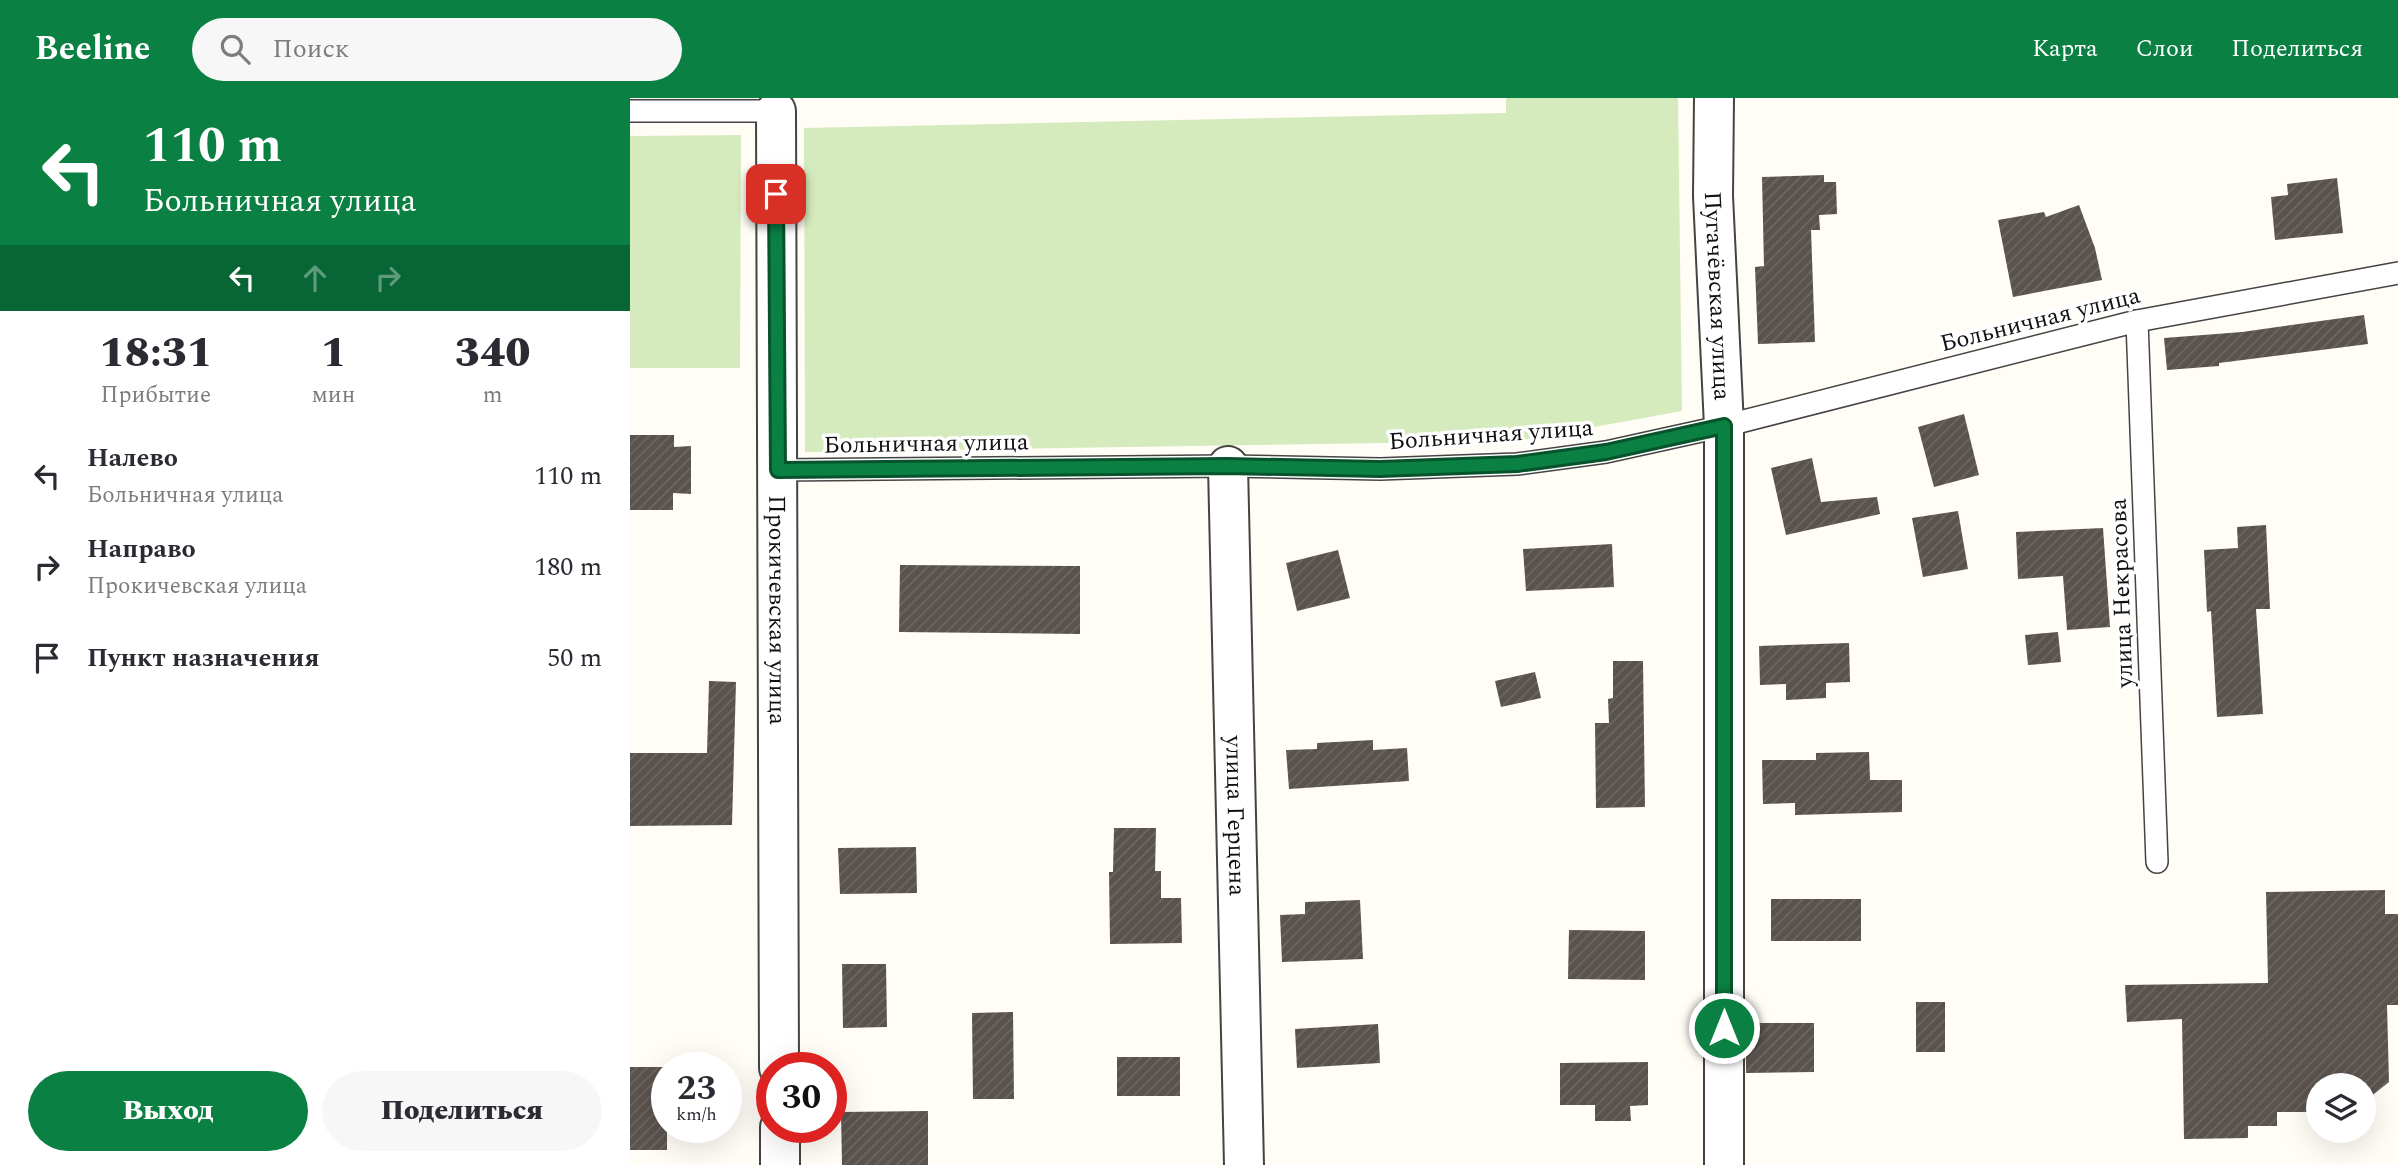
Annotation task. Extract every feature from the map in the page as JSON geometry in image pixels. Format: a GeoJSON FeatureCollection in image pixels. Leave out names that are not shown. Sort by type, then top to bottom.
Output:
{"type":"FeatureCollection","features":[{"type":"Feature","properties":{"kind":"street","name":"Пугачёвская улица"},"geometry":{"type":"LineString","coordinates":[[1714,98],[1713,196],[1724,426],[1724,1165]]}},
{"type":"Feature","properties":{"kind":"street","name":"Прокичевская улица"},"geometry":{"type":"LineString","coordinates":[[776,104],[779,1052]]}},
{"type":"Feature","properties":{"kind":"street","name":"улица Герцена"},"geometry":{"type":"LineString","coordinates":[[1227,466],[1244,1165]]}},
{"type":"Feature","properties":{"kind":"street"},"geometry":{"type":"LineString","coordinates":[[780,1143],[780,1165]]}},
{"type":"Feature","properties":{"kind":"lane"},"geometry":{"type":"LineString","coordinates":[[630,111],[776,104]]}},
{"type":"Feature","properties":{"kind":"lane","name":"Больничная улица"},"geometry":{"type":"LineString","coordinates":[[778,470],[1227,466],[1380,469],[1517,464],[1606,452],[1724,426],[2137,321],[2398,273]]}},
{"type":"Feature","properties":{"kind":"lane","name":"улица Некрасова"},"geometry":{"type":"LineString","coordinates":[[2137,321],[2157,863]]}},
{"type":"Feature","properties":{"kind":"green space"},"geometry":{"type":"Polygon","coordinates":[[[1506,98],[1678,98],[1682,411],[1517,441],[805,452],[804,128],[1506,113],[1506,98]]]}},
{"type":"Feature","properties":{"kind":"green space"},"geometry":{"type":"Polygon","coordinates":[[[741,135],[740,368],[630,368],[630,136],[741,135]]]}},
{"type":"Feature","properties":{"kind":"building"},"geometry":{"type":"Polygon","coordinates":[[[1824,175],[1824,182],[1836,182],[1837,214],[1819,215],[1820,230],[1811,230],[1815,342],[1758,344],[1755,267],[1764,266],[1762,177],[1824,175]]]}},
{"type":"Feature","properties":{"kind":"building"},"geometry":{"type":"Polygon","coordinates":[[[2337,178],[2343,233],[2275,240],[2271,197],[2288,195],[2287,184],[2337,178]]]}},
{"type":"Feature","properties":{"kind":"building"},"geometry":{"type":"Polygon","coordinates":[[[2079,205],[2095,248],[2102,280],[2013,297],[1998,220],[2044,212],[2046,217],[2079,205]]]}},
{"type":"Feature","properties":{"kind":"building"},"geometry":{"type":"Polygon","coordinates":[[[2364,315],[2368,344],[2219,363],[2219,366],[2167,370],[2164,338],[2242,332],[2364,315]]]}},
{"type":"Feature","properties":{"kind":"building"},"geometry":{"type":"Polygon","coordinates":[[[1964,414],[1979,475],[1934,487],[1918,427],[1964,414]]]}},
{"type":"Feature","properties":{"kind":"building"},"geometry":{"type":"Polygon","coordinates":[[[630,435],[674,435],[674,447],[691,446],[691,494],[673,493],[673,510],[630,510],[630,435]]]}},
{"type":"Feature","properties":{"kind":"building"},"geometry":{"type":"Polygon","coordinates":[[[1812,458],[1821,502],[1877,497],[1880,514],[1786,535],[1771,468],[1812,458]]]}},
{"type":"Feature","properties":{"kind":"building"},"geometry":{"type":"Polygon","coordinates":[[[1958,511],[1968,569],[1923,577],[1912,518],[1958,511]]]}},
{"type":"Feature","properties":{"kind":"building"},"geometry":{"type":"Polygon","coordinates":[[[2266,525],[2270,609],[2256,609],[2263,714],[2217,717],[2211,611],[2207,612],[2204,550],[2238,548],[2237,527],[2266,525]]]}},
{"type":"Feature","properties":{"kind":"building"},"geometry":{"type":"Polygon","coordinates":[[[2103,528],[2110,627],[2067,630],[2063,576],[2018,579],[2016,532],[2103,528]]]}},
{"type":"Feature","properties":{"kind":"building"},"geometry":{"type":"Polygon","coordinates":[[[1612,544],[1614,587],[1526,591],[1523,549],[1612,544]]]}},
{"type":"Feature","properties":{"kind":"building"},"geometry":{"type":"Polygon","coordinates":[[[1338,550],[1350,598],[1297,611],[1286,563],[1338,550]]]}},
{"type":"Feature","properties":{"kind":"building"},"geometry":{"type":"Polygon","coordinates":[[[900,565],[1080,566],[1080,634],[899,632],[900,565]]]}},
{"type":"Feature","properties":{"kind":"building"},"geometry":{"type":"Polygon","coordinates":[[[2058,632],[2061,662],[2028,665],[2025,635],[2058,632]]]}},
{"type":"Feature","properties":{"kind":"building"},"geometry":{"type":"Polygon","coordinates":[[[1849,643],[1850,682],[1826,683],[1826,698],[1786,700],[1786,684],[1760,685],[1759,646],[1849,643]]]}},
{"type":"Feature","properties":{"kind":"building"},"geometry":{"type":"Polygon","coordinates":[[[1613,661],[1643,661],[1645,807],[1596,808],[1595,723],[1609,723],[1608,699],[1613,698],[1613,661]]]}},
{"type":"Feature","properties":{"kind":"building"},"geometry":{"type":"Polygon","coordinates":[[[1535,672],[1541,698],[1501,707],[1495,681],[1535,672]]]}},
{"type":"Feature","properties":{"kind":"building"},"geometry":{"type":"Polygon","coordinates":[[[709,681],[736,682],[732,825],[630,826],[630,753],[707,753],[709,681]]]}},
{"type":"Feature","properties":{"kind":"building"},"geometry":{"type":"Polygon","coordinates":[[[1373,740],[1373,750],[1407,748],[1409,781],[1289,789],[1286,750],[1317,749],[1317,743],[1373,740]]]}},
{"type":"Feature","properties":{"kind":"building"},"geometry":{"type":"Polygon","coordinates":[[[1869,752],[1870,780],[1902,780],[1902,812],[1795,815],[1795,803],[1763,804],[1762,760],[1816,760],[1816,753],[1869,752]]]}},
{"type":"Feature","properties":{"kind":"building"},"geometry":{"type":"Polygon","coordinates":[[[1114,828],[1156,828],[1155,871],[1161,871],[1161,898],[1181,898],[1182,943],[1110,944],[1109,872],[1113,872],[1114,828]]]}},
{"type":"Feature","properties":{"kind":"building"},"geometry":{"type":"Polygon","coordinates":[[[916,847],[917,893],[840,894],[838,848],[916,847]]]}},
{"type":"Feature","properties":{"kind":"building"},"geometry":{"type":"Polygon","coordinates":[[[2385,890],[2385,914],[2398,914],[2398,1005],[2387,1005],[2389,1082],[2376,1092],[2376,1073],[2306,1073],[2306,1112],[2277,1112],[2277,1126],[2248,1126],[2248,1138],[2184,1139],[2182,1019],[2127,1022],[2125,985],[2268,983],[2266,892],[2385,890]]]}},
{"type":"Feature","properties":{"kind":"building"},"geometry":{"type":"Polygon","coordinates":[[[1771,899],[1861,899],[1861,941],[1771,941],[1771,899]]]}},
{"type":"Feature","properties":{"kind":"building"},"geometry":{"type":"Polygon","coordinates":[[[1360,900],[1363,959],[1282,962],[1280,915],[1305,914],[1305,902],[1360,900]]]}},
{"type":"Feature","properties":{"kind":"building"},"geometry":{"type":"Polygon","coordinates":[[[1569,930],[1645,931],[1645,980],[1568,979],[1569,930]]]}},
{"type":"Feature","properties":{"kind":"building"},"geometry":{"type":"Polygon","coordinates":[[[842,964],[886,964],[887,1027],[843,1028],[842,964]]]}},
{"type":"Feature","properties":{"kind":"building"},"geometry":{"type":"Polygon","coordinates":[[[1916,1002],[1945,1002],[1945,1052],[1916,1052],[1916,1002]]]}},
{"type":"Feature","properties":{"kind":"building"},"geometry":{"type":"Polygon","coordinates":[[[1013,1012],[1014,1099],[973,1099],[972,1013],[1013,1012]]]}},
{"type":"Feature","properties":{"kind":"building"},"geometry":{"type":"Polygon","coordinates":[[[1750,1023],[1814,1023],[1814,1072],[1746,1073],[1746,1033],[1749,1033],[1750,1023]]]}},
{"type":"Feature","properties":{"kind":"building"},"geometry":{"type":"Polygon","coordinates":[[[1378,1024],[1380,1063],[1297,1068],[1295,1029],[1378,1024]]]}},
{"type":"Feature","properties":{"kind":"building"},"geometry":{"type":"Polygon","coordinates":[[[1117,1057],[1180,1057],[1180,1096],[1117,1096],[1117,1057]]]}},
{"type":"Feature","properties":{"kind":"building"},"geometry":{"type":"Polygon","coordinates":[[[1648,1062],[1648,1105],[1630,1106],[1631,1121],[1595,1121],[1595,1105],[1560,1105],[1560,1063],[1648,1062]]]}},
{"type":"Feature","properties":{"kind":"building"},"geometry":{"type":"Polygon","coordinates":[[[630,1067],[651,1067],[651,1143],[667,1143],[667,1150],[630,1150],[630,1067]]]}},
{"type":"Feature","properties":{"kind":"building"},"geometry":{"type":"Polygon","coordinates":[[[928,1111],[928,1165],[842,1165],[842,1143],[847,1143],[847,1112],[928,1111]]]}},
{"type":"Feature","properties":{"kind":"route"},"geometry":{"type":"LineString","coordinates":[[776,194],[778,470],[1227,466],[1380,469],[1517,464],[1606,452],[1724,426],[1724,1028]]}}]}
